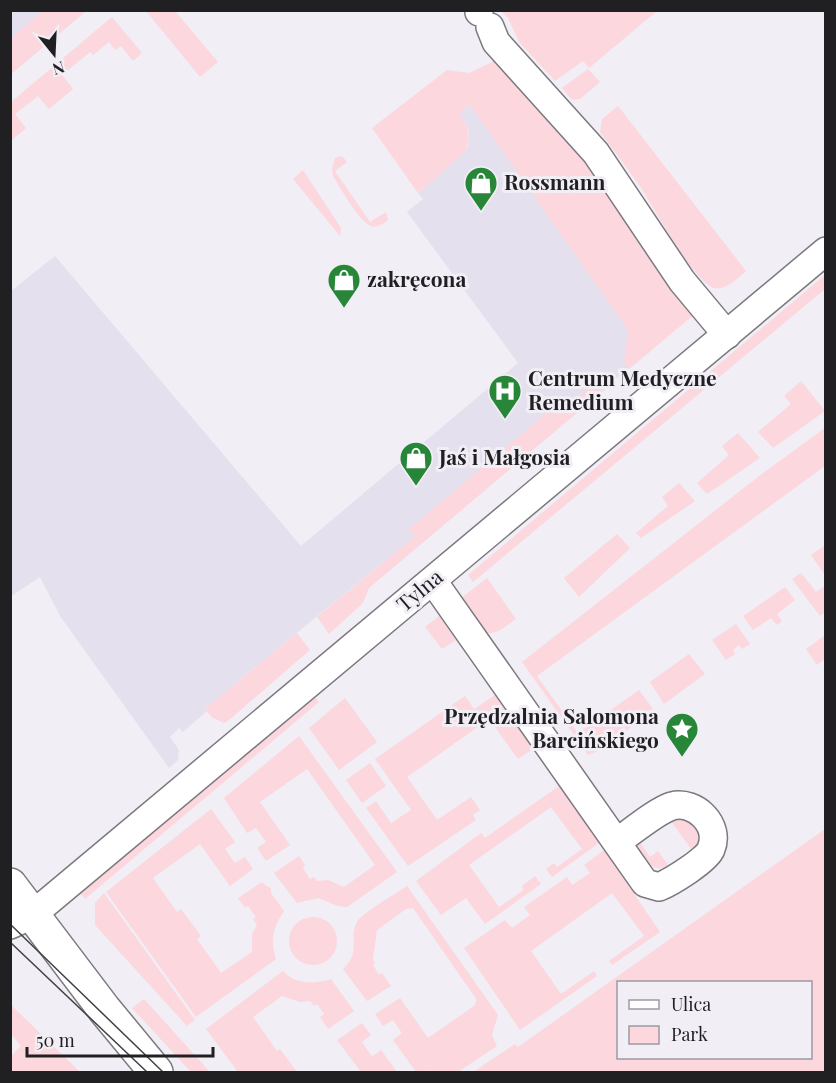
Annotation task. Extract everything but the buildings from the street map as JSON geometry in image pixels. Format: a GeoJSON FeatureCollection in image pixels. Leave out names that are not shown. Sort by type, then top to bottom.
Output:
{"type":"FeatureCollection","features":[{"type":"Feature","properties":{"kind":"street"},"geometry":{"type":"LineString","coordinates":[[483,16],[496,42],[596,153],[682,280],[727,335]]}},
{"type":"Feature","properties":{"kind":"street","name":"Tylna"},"geometry":{"type":"LineString","coordinates":[[21,920],[433,581],[825,251]]}},
{"type":"Feature","properties":{"kind":"street"},"geometry":{"type":"LineString","coordinates":[[433,581],[617,842]]}},
{"type":"Feature","properties":{"kind":"street"},"geometry":{"type":"LineString","coordinates":[[10,885],[21,920],[104,1009],[156,1072]]}},
{"type":"Feature","properties":{"kind":"shaded area"},"geometry":{"type":"Polygon","coordinates":[[[11,11],[86,11],[11,74],[11,11]]]}},
{"type":"Feature","properties":{"kind":"shaded area"},"geometry":{"type":"Polygon","coordinates":[[[470,105],[651,351],[415,536],[204,709],[206,712],[183,732],[179,728],[170,737],[179,750],[178,760],[169,768],[60,616],[40,577],[10,597],[11,291],[55,256],[301,546],[518,363],[407,212],[423,199],[418,193],[468,146],[469,132],[459,114],[470,105]]]}},
{"type":"Feature","properties":{"kind":"green space"},"geometry":{"type":"Polygon","coordinates":[[[44,10],[86,11],[11,74],[11,38],[44,10]]]}},
{"type":"Feature","properties":{"kind":"green space"},"geometry":{"type":"Polygon","coordinates":[[[146,11],[175,11],[218,62],[200,77],[146,11]]]}},
{"type":"Feature","properties":{"kind":"green space"},"geometry":{"type":"Polygon","coordinates":[[[501,11],[657,11],[589,68],[583,61],[555,81],[519,42],[508,18],[501,11]]]}},
{"type":"Feature","properties":{"kind":"green space"},"geometry":{"type":"Polygon","coordinates":[[[112,17],[142,53],[133,61],[121,46],[115,50],[109,42],[93,55],[90,52],[62,75],[73,89],[49,109],[38,96],[15,114],[26,128],[11,141],[11,102],[112,17]]]}},
{"type":"Feature","properties":{"kind":"green space"},"geometry":{"type":"Polygon","coordinates":[[[494,61],[500,64],[575,146],[696,313],[629,369],[624,362],[628,330],[470,105],[459,114],[468,132],[468,142],[464,153],[418,193],[372,128],[447,70],[469,73],[494,61]]]}},
{"type":"Feature","properties":{"kind":"green space"},"geometry":{"type":"Polygon","coordinates":[[[588,69],[600,82],[580,99],[572,100],[562,88],[588,69]]]}},
{"type":"Feature","properties":{"kind":"green space"},"geometry":{"type":"Polygon","coordinates":[[[618,106],[746,271],[723,288],[714,288],[696,273],[675,244],[641,188],[600,132],[602,119],[618,106]]]}},
{"type":"Feature","properties":{"kind":"green space"},"geometry":{"type":"Polygon","coordinates":[[[342,156],[347,162],[335,171],[370,222],[386,212],[388,220],[382,224],[371,226],[366,223],[350,204],[333,176],[335,158],[342,156]]]}},
{"type":"Feature","properties":{"kind":"green space"},"geometry":{"type":"Polygon","coordinates":[[[303,170],[341,228],[340,236],[293,179],[303,170]]]}},
{"type":"Feature","properties":{"kind":"green space"},"geometry":{"type":"Polygon","coordinates":[[[825,275],[825,289],[473,582],[468,575],[825,275]]]}},
{"type":"Feature","properties":{"kind":"green space"},"geometry":{"type":"Polygon","coordinates":[[[600,381],[609,386],[369,588],[363,603],[329,634],[317,617],[415,536],[409,529],[568,395],[573,400],[595,382],[600,381]]]}},
{"type":"Feature","properties":{"kind":"green space"},"geometry":{"type":"Polygon","coordinates":[[[801,381],[825,411],[773,448],[758,432],[791,404],[784,396],[801,381]]]}},
{"type":"Feature","properties":{"kind":"green space"},"geometry":{"type":"Polygon","coordinates":[[[825,428],[825,466],[537,676],[578,733],[639,690],[653,709],[638,716],[641,720],[627,730],[624,727],[618,731],[620,735],[598,751],[588,755],[522,662],[763,473],[825,428]]]}},
{"type":"Feature","properties":{"kind":"green space"},"geometry":{"type":"Polygon","coordinates":[[[738,433],[760,458],[707,494],[697,483],[729,455],[722,446],[738,433]]]}},
{"type":"Feature","properties":{"kind":"green space"},"geometry":{"type":"Polygon","coordinates":[[[679,483],[695,501],[641,538],[636,533],[668,506],[662,497],[679,483]]]}},
{"type":"Feature","properties":{"kind":"green space"},"geometry":{"type":"Polygon","coordinates":[[[617,534],[630,548],[579,597],[564,578],[617,534]]]}},
{"type":"Feature","properties":{"kind":"green space"},"geometry":{"type":"Polygon","coordinates":[[[825,545],[825,575],[811,555],[825,545]]]}},
{"type":"Feature","properties":{"kind":"green space"},"geometry":{"type":"Polygon","coordinates":[[[801,573],[816,592],[825,586],[825,612],[820,616],[792,579],[801,573]]]}},
{"type":"Feature","properties":{"kind":"green space"},"geometry":{"type":"Polygon","coordinates":[[[487,578],[516,619],[501,630],[492,633],[484,632],[460,599],[487,578]]]}},
{"type":"Feature","properties":{"kind":"green space"},"geometry":{"type":"Polygon","coordinates":[[[785,587],[795,600],[777,614],[782,621],[777,625],[771,618],[753,630],[743,616],[785,587]]]}},
{"type":"Feature","properties":{"kind":"green space"},"geometry":{"type":"Polygon","coordinates":[[[439,616],[456,640],[442,649],[425,627],[439,616]]]}},
{"type":"Feature","properties":{"kind":"green space"},"geometry":{"type":"Polygon","coordinates":[[[736,624],[750,644],[742,649],[739,645],[733,650],[735,654],[726,660],[712,640],[736,624]]]}},
{"type":"Feature","properties":{"kind":"green space"},"geometry":{"type":"Polygon","coordinates":[[[297,633],[310,650],[229,720],[224,723],[213,718],[204,709],[297,633]]]}},
{"type":"Feature","properties":{"kind":"green space"},"geometry":{"type":"Polygon","coordinates":[[[825,635],[825,659],[817,665],[806,649],[825,635]]]}},
{"type":"Feature","properties":{"kind":"green space"},"geometry":{"type":"Polygon","coordinates":[[[689,654],[705,674],[664,704],[650,682],[689,654]]]}},
{"type":"Feature","properties":{"kind":"green space"},"geometry":{"type":"Polygon","coordinates":[[[312,694],[319,702],[85,899],[79,892],[312,694]]]}},
{"type":"Feature","properties":{"kind":"green space"},"geometry":{"type":"Polygon","coordinates":[[[495,695],[533,749],[518,759],[489,719],[407,777],[437,820],[471,797],[480,810],[473,815],[476,820],[408,866],[366,808],[376,801],[391,823],[411,810],[375,759],[465,696],[474,709],[495,695]]]}},
{"type":"Feature","properties":{"kind":"green space"},"geometry":{"type":"Polygon","coordinates":[[[345,698],[377,742],[339,770],[309,728],[345,698]]]}},
{"type":"Feature","properties":{"kind":"green space"},"geometry":{"type":"Polygon","coordinates":[[[299,736],[397,872],[347,907],[318,898],[297,903],[274,873],[299,856],[310,879],[314,877],[317,881],[328,880],[344,887],[375,865],[307,769],[260,802],[290,845],[266,861],[257,848],[266,842],[256,828],[247,833],[224,798],[299,736]]]}},
{"type":"Feature","properties":{"kind":"green space"},"geometry":{"type":"Polygon","coordinates":[[[370,763],[386,786],[362,803],[346,780],[370,763]]]}},
{"type":"Feature","properties":{"kind":"green space"},"geometry":{"type":"Polygon","coordinates":[[[559,786],[599,843],[552,877],[546,869],[554,863],[557,867],[582,849],[551,807],[469,865],[499,907],[524,890],[522,886],[535,876],[541,884],[485,924],[466,898],[441,915],[416,881],[481,833],[485,838],[559,786]]]}},
{"type":"Feature","properties":{"kind":"green space"},"geometry":{"type":"Polygon","coordinates":[[[211,809],[235,842],[225,849],[235,863],[245,857],[253,869],[230,886],[200,844],[153,878],[177,912],[181,909],[201,936],[197,939],[221,973],[252,952],[252,934],[257,925],[253,919],[256,917],[238,898],[262,882],[271,888],[271,893],[284,911],[274,934],[273,946],[276,959],[196,1017],[106,892],[211,809]]]}},
{"type":"Feature","properties":{"kind":"green space"},"geometry":{"type":"Polygon","coordinates":[[[682,817],[690,819],[699,830],[698,843],[691,849],[670,820],[682,817]]]}},
{"type":"Feature","properties":{"kind":"green space"},"geometry":{"type":"Polygon","coordinates":[[[825,829],[825,1072],[473,1072],[515,1044],[518,1047],[825,829]]]}},
{"type":"Feature","properties":{"kind":"green space"},"geometry":{"type":"Polygon","coordinates":[[[640,842],[650,857],[658,851],[668,865],[657,868],[648,863],[635,846],[640,842]]]}},
{"type":"Feature","properties":{"kind":"green space"},"geometry":{"type":"Polygon","coordinates":[[[604,850],[660,932],[612,965],[609,961],[644,936],[612,893],[531,951],[561,994],[594,971],[597,976],[520,1030],[464,948],[505,920],[512,928],[530,915],[524,907],[567,877],[572,885],[590,873],[584,865],[604,850]]]}},
{"type":"Feature","properties":{"kind":"green space"},"geometry":{"type":"Polygon","coordinates":[[[407,886],[498,1015],[492,1035],[497,1046],[458,1072],[433,1072],[431,1070],[416,1072],[393,1040],[402,1033],[393,1020],[383,1026],[375,1014],[400,998],[428,1038],[474,1006],[477,1000],[413,908],[406,909],[377,930],[373,965],[379,975],[382,973],[391,986],[367,1001],[343,969],[352,956],[355,928],[360,918],[407,886]]]}},
{"type":"Feature","properties":{"kind":"green space"},"geometry":{"type":"Polygon","coordinates":[[[104,893],[195,1020],[187,1026],[95,925],[95,903],[104,893]]]}},
{"type":"Feature","properties":{"kind":"green space"},"geometry":{"type":"Polygon","coordinates":[[[308,917],[318,917],[330,924],[337,936],[337,946],[330,958],[318,965],[308,965],[293,954],[289,946],[289,936],[300,921],[308,917]]]}},
{"type":"Feature","properties":{"kind":"green space"},"geometry":{"type":"Polygon","coordinates":[[[283,971],[299,981],[318,982],[331,979],[354,1011],[328,1029],[320,1017],[324,1014],[317,1004],[314,1006],[310,1001],[300,1002],[282,996],[253,1017],[277,1051],[280,1049],[297,1072],[238,1072],[206,1029],[283,971]]]}},
{"type":"Feature","properties":{"kind":"green space"},"geometry":{"type":"Polygon","coordinates":[[[144,999],[210,1072],[191,1072],[132,1008],[144,999]]]}},
{"type":"Feature","properties":{"kind":"green space"},"geometry":{"type":"Polygon","coordinates":[[[11,1005],[80,1072],[11,1072],[11,1056],[21,1046],[11,1034],[11,1005]]]}},
{"type":"Feature","properties":{"kind":"green space"},"geometry":{"type":"Polygon","coordinates":[[[362,1023],[371,1035],[362,1042],[372,1057],[381,1050],[397,1072],[361,1072],[337,1040],[362,1023]]]}},
{"type":"Feature","properties":{"kind":"tram line"},"geometry":{"type":"LineString","coordinates":[[10,924],[163,1072]]}},
{"type":"Feature","properties":{"kind":"tram line"},"geometry":{"type":"LineString","coordinates":[[10,942],[147,1072]]}},
{"type":"Feature","properties":{"kind":"place","name":"Rossmann"},"geometry":{"type":"Point","coordinates":[481,212]}},
{"type":"Feature","properties":{"kind":"place","name":"zakręcona"},"geometry":{"type":"Point","coordinates":[344,309]}},
{"type":"Feature","properties":{"kind":"place","name":"Centrum Medyczne Remedium"},"geometry":{"type":"Point","coordinates":[505,420]}},
{"type":"Feature","properties":{"kind":"place","name":"Jaś i Małgosia"},"geometry":{"type":"Point","coordinates":[416,487]}},
{"type":"Feature","properties":{"kind":"place","name":"Przędzalnia Salomona Barcińskiego"},"geometry":{"type":"Point","coordinates":[682,758]}}]}
